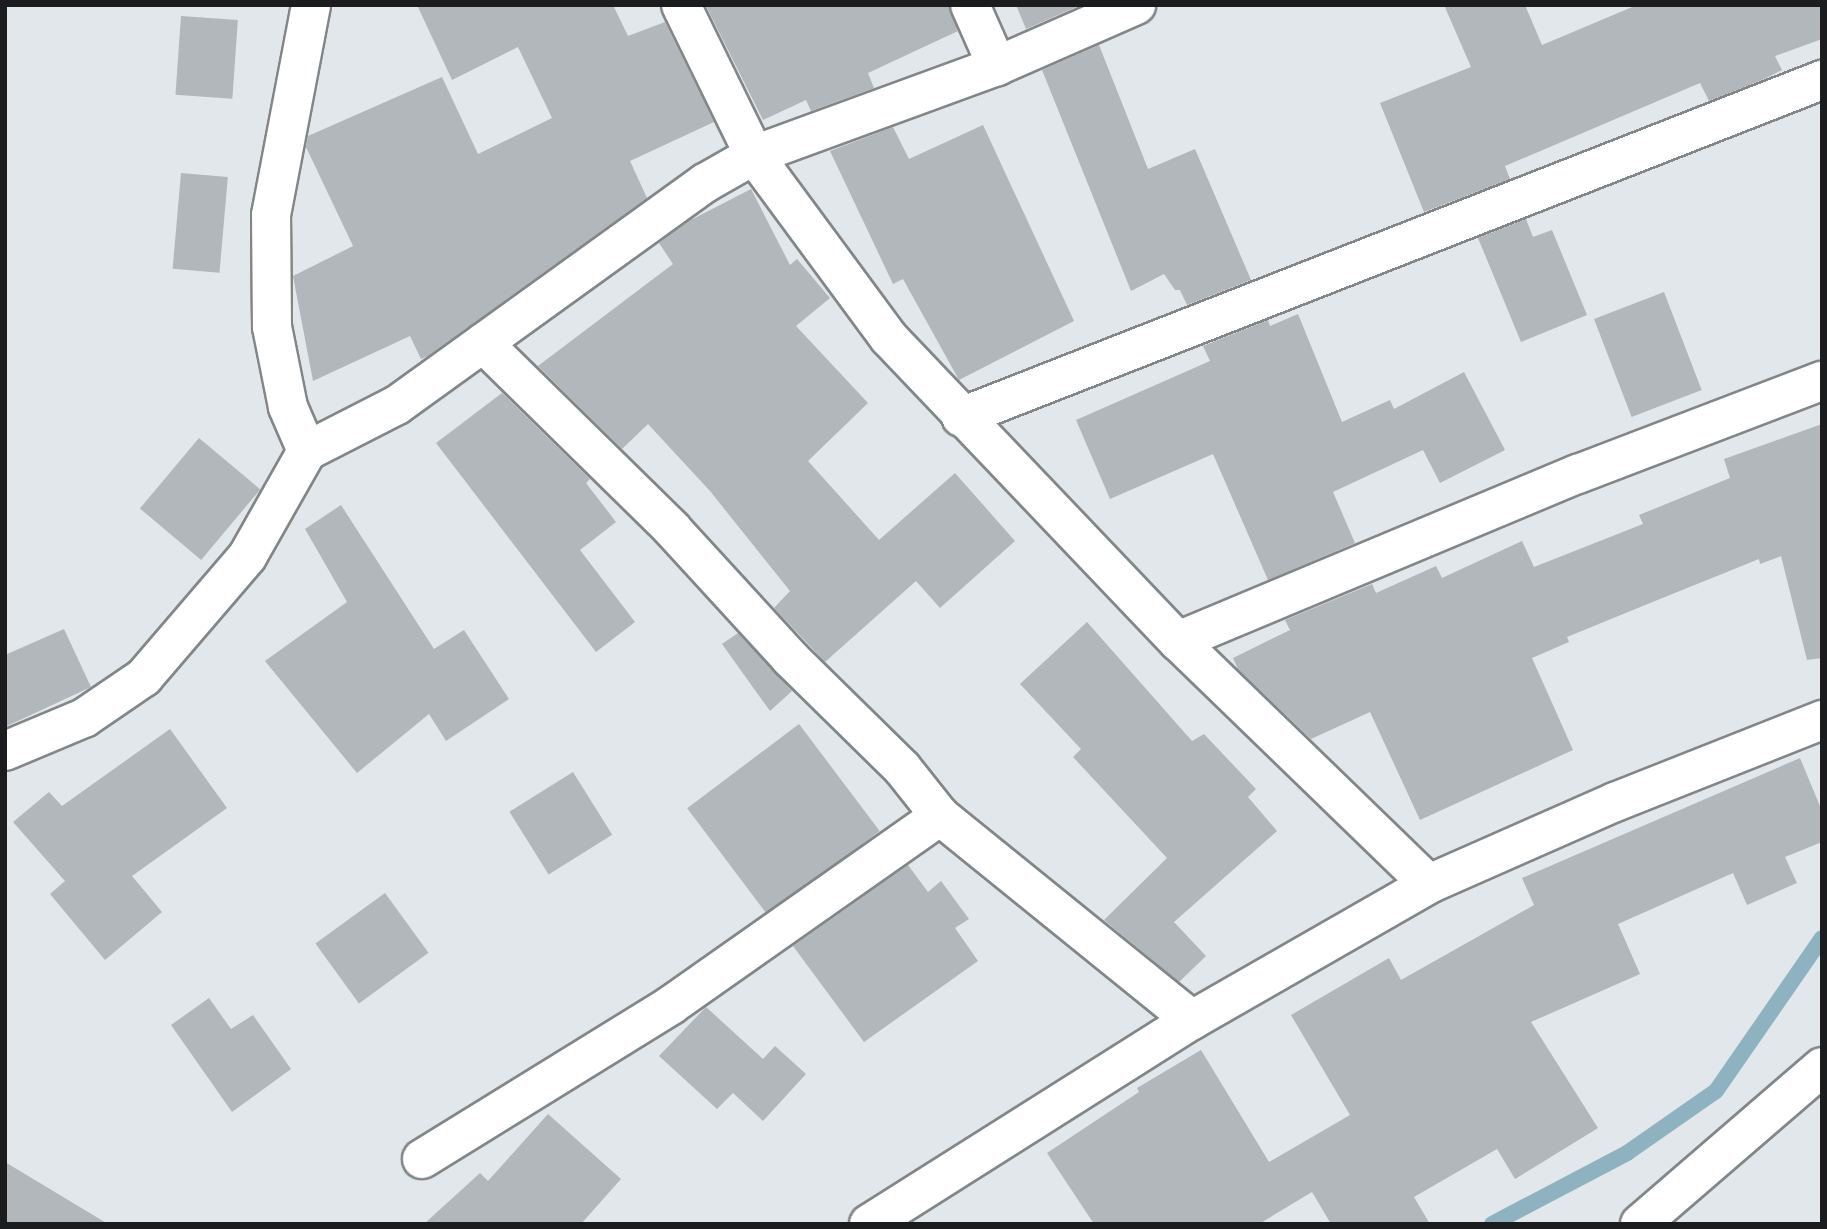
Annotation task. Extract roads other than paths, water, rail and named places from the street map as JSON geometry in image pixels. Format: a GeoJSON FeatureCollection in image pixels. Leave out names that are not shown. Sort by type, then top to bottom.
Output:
{"type":"FeatureCollection","features":[{"type":"Feature","properties":{"kind":"street"},"geometry":{"type":"LineString","coordinates":[[307,451],[288,407],[272,327],[271,215],[311,5]]}},
{"type":"Feature","properties":{"kind":"street"},"geometry":{"type":"LineString","coordinates":[[681,5],[754,155],[889,338],[961,417],[1178,641],[1429,884]]}},
{"type":"Feature","properties":{"kind":"street"},"geometry":{"type":"LineString","coordinates":[[970,5],[996,66]]}},
{"type":"Feature","properties":{"kind":"street"},"geometry":{"type":"LineString","coordinates":[[5,751],[84,718],[144,677],[247,557],[307,451],[397,405],[705,183],[754,155],[996,66],[1136,5]]}},
{"type":"Feature","properties":{"kind":"street"},"geometry":{"type":"LineString","coordinates":[[961,417],[1822,80]]}},
{"type":"Feature","properties":{"kind":"street"},"geometry":{"type":"LineString","coordinates":[[483,343],[672,529],[790,658],[902,768],[940,816],[1192,1020]]}},
{"type":"Feature","properties":{"kind":"street"},"geometry":{"type":"LineString","coordinates":[[1178,641],[1578,474],[1822,381]]}},
{"type":"Feature","properties":{"kind":"street"},"geometry":{"type":"LineString","coordinates":[[869,1224],[1192,1020],[1429,884],[1615,802],[1822,720]]}},
{"type":"Feature","properties":{"kind":"street"},"geometry":{"type":"LineString","coordinates":[[422,1159],[671,1004],[940,816]]}},
{"type":"Feature","properties":{"kind":"street"},"geometry":{"type":"LineString","coordinates":[[1640,1224],[1822,1067]]}},
{"type":"Feature","properties":{"kind":"waterway"},"geometry":{"type":"LineString","coordinates":[[1492,1224],[1627,1153],[1716,1091],[1822,938]]}}]}
